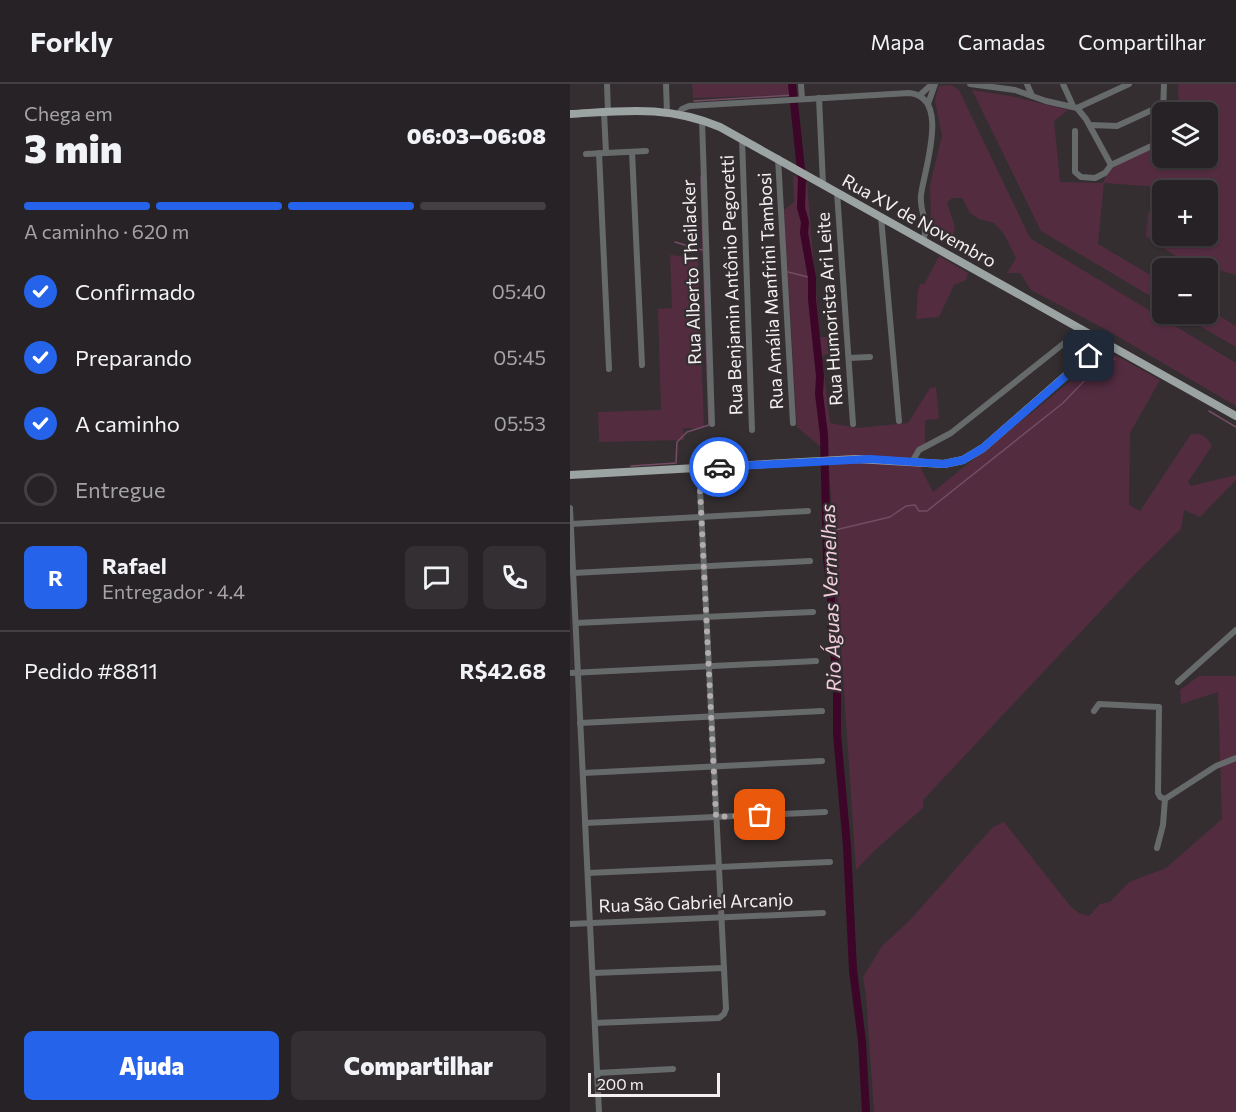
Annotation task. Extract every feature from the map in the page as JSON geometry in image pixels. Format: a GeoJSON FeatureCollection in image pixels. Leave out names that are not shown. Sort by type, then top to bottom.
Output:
{"type":"FeatureCollection","features":[{"type":"Feature","properties":{"kind":"main road","name":"Rua XV de Novembro"},"geometry":{"type":"LineString","coordinates":[[570,114],[667,111],[702,120],[742,138],[1236,416]]}},
{"type":"Feature","properties":{"kind":"main road"},"geometry":{"type":"LineString","coordinates":[[1082,329],[1091,341],[1089,356]]}},
{"type":"Feature","properties":{"kind":"main road"},"geometry":{"type":"LineString","coordinates":[[570,475],[870,459],[951,463],[976,453],[1089,356],[1102,347],[1114,348]]}},
{"type":"Feature","properties":{"kind":"street"},"geometry":{"type":"LineString","coordinates":[[607,84],[602,153],[609,369]]}},
{"type":"Feature","properties":{"kind":"street"},"geometry":{"type":"LineString","coordinates":[[666,84],[667,111]]}},
{"type":"Feature","properties":{"kind":"street"},"geometry":{"type":"LineString","coordinates":[[796,100],[801,84]]}},
{"type":"Feature","properties":{"kind":"street"},"geometry":{"type":"LineString","coordinates":[[920,95],[934,84]]}},
{"type":"Feature","properties":{"kind":"street"},"geometry":{"type":"LineString","coordinates":[[928,104],[934,84]]}},
{"type":"Feature","properties":{"kind":"street"},"geometry":{"type":"LineString","coordinates":[[970,84],[1015,90],[1075,107],[1129,84]]}},
{"type":"Feature","properties":{"kind":"street"},"geometry":{"type":"LineString","coordinates":[[1027,84],[1032,96]]}},
{"type":"Feature","properties":{"kind":"street"},"geometry":{"type":"LineString","coordinates":[[1063,84],[1075,107],[1090,125],[1111,165]]}},
{"type":"Feature","properties":{"kind":"street"},"geometry":{"type":"LineString","coordinates":[[1163,102],[1164,84]]}},
{"type":"Feature","properties":{"kind":"street"},"geometry":{"type":"LineString","coordinates":[[679,113],[689,106],[909,93],[920,95],[928,104],[932,116],[932,135],[921,195],[921,209],[926,232],[923,240]]}},
{"type":"Feature","properties":{"kind":"street"},"geometry":{"type":"LineString","coordinates":[[819,98],[823,184]]}},
{"type":"Feature","properties":{"kind":"street"},"geometry":{"type":"LineString","coordinates":[[1090,125],[1117,126],[1152,113]]}},
{"type":"Feature","properties":{"kind":"street","name":"Rua Alberto Theilacker"},"geometry":{"type":"LineString","coordinates":[[702,120],[712,424]]}},
{"type":"Feature","properties":{"kind":"street"},"geometry":{"type":"LineString","coordinates":[[1075,131],[1074,169],[1076,174],[1085,178],[1095,178],[1105,173],[1111,165],[1152,145]]}},
{"type":"Feature","properties":{"kind":"street","name":"Rua Benjamin Antônio Pegoretti"},"geometry":{"type":"LineString","coordinates":[[742,138],[752,430]]}},
{"type":"Feature","properties":{"kind":"street"},"geometry":{"type":"LineString","coordinates":[[586,154],[646,151]]}},
{"type":"Feature","properties":{"kind":"street"},"geometry":{"type":"LineString","coordinates":[[632,152],[642,365]]}},
{"type":"Feature","properties":{"kind":"street","name":"Rua Amália Manfrini Tambosi"},"geometry":{"type":"LineString","coordinates":[[778,158],[794,423]]}},
{"type":"Feature","properties":{"kind":"street","name":"Rua Humorista Ari Leite"},"geometry":{"type":"LineString","coordinates":[[837,192],[853,424]]}},
{"type":"Feature","properties":{"kind":"street"},"geometry":{"type":"LineString","coordinates":[[881,216],[899,421]]}},
{"type":"Feature","properties":{"kind":"street"},"geometry":{"type":"LineString","coordinates":[[912,462],[919,450],[951,434],[1082,329]]}},
{"type":"Feature","properties":{"kind":"street"},"geometry":{"type":"LineString","coordinates":[[849,358],[870,357]]}},
{"type":"Feature","properties":{"kind":"street"},"geometry":{"type":"LineString","coordinates":[[595,1023],[719,1018],[726,1009],[699,468]]}},
{"type":"Feature","properties":{"kind":"street"},"geometry":{"type":"LineString","coordinates":[[570,508],[599,1112]]}},
{"type":"Feature","properties":{"kind":"street"},"geometry":{"type":"LineString","coordinates":[[571,524],[808,511]]}},
{"type":"Feature","properties":{"kind":"street"},"geometry":{"type":"LineString","coordinates":[[573,573],[810,561]]}},
{"type":"Feature","properties":{"kind":"street"},"geometry":{"type":"LineString","coordinates":[[576,623],[813,612]]}},
{"type":"Feature","properties":{"kind":"street"},"geometry":{"type":"LineString","coordinates":[[1178,682],[1236,630]]}},
{"type":"Feature","properties":{"kind":"street"},"geometry":{"type":"LineString","coordinates":[[570,673],[816,661]]}},
{"type":"Feature","properties":{"kind":"street"},"geometry":{"type":"LineString","coordinates":[[1094,711],[1099,704],[1159,706],[1160,753],[1157,789],[1158,796],[1165,799]]}},
{"type":"Feature","properties":{"kind":"street"},"geometry":{"type":"LineString","coordinates":[[580,723],[822,711]]}},
{"type":"Feature","properties":{"kind":"street"},"geometry":{"type":"LineString","coordinates":[[1165,799],[1216,766],[1236,758]]}},
{"type":"Feature","properties":{"kind":"street"},"geometry":{"type":"LineString","coordinates":[[583,773],[822,761]]}},
{"type":"Feature","properties":{"kind":"street"},"geometry":{"type":"LineString","coordinates":[[1157,848],[1163,825],[1165,799]]}},
{"type":"Feature","properties":{"kind":"street"},"geometry":{"type":"LineString","coordinates":[[585,823],[825,812]]}},
{"type":"Feature","properties":{"kind":"street"},"geometry":{"type":"LineString","coordinates":[[588,873],[830,862]]}},
{"type":"Feature","properties":{"kind":"street","name":"Rua São Gabriel Arcanjo"},"geometry":{"type":"LineString","coordinates":[[570,924],[823,913]]}},
{"type":"Feature","properties":{"kind":"street"},"geometry":{"type":"LineString","coordinates":[[592,973],[724,968]]}},
{"type":"Feature","properties":{"kind":"street"},"geometry":{"type":"LineString","coordinates":[[597,1073],[673,1069]]}},
{"type":"Feature","properties":{"kind":"shaded area"},"geometry":{"type":"Polygon","coordinates":[[[692,84],[790,84],[790,95],[693,98],[692,84]]]}},
{"type":"Feature","properties":{"kind":"shaded area"},"geometry":{"type":"Polygon","coordinates":[[[1178,84],[1236,84],[1236,275],[1218,270],[1218,258],[1179,258],[1161,246],[1218,246],[1218,180],[1152,180],[1152,186],[1104,183],[1098,244],[1152,276],[1152,297],[1041,231],[972,90],[1015,97],[1068,110],[1054,121],[1060,182],[1103,183],[1106,176],[1118,164],[1152,148],[1152,168],[1218,168],[1218,102],[1179,102],[1178,84]]]}},
{"type":"Feature","properties":{"kind":"shaded area"},"geometry":{"type":"Polygon","coordinates":[[[951,85],[959,90],[1030,238],[1152,312],[1152,324],[1172,324],[1236,363],[1236,406],[1105,329],[1031,290],[1020,273],[1007,273],[1016,258],[1004,234],[994,223],[979,219],[970,213],[962,198],[952,198],[947,203],[955,227],[952,238],[940,234],[931,219],[930,185],[942,136],[935,100],[939,86],[951,85]]]}},
{"type":"Feature","properties":{"kind":"shaded area"},"geometry":{"type":"Polygon","coordinates":[[[793,175],[807,183],[820,337],[835,337],[836,351],[822,356],[830,423],[857,428],[908,423],[930,388],[936,387],[939,419],[925,420],[925,444],[913,453],[933,492],[1108,351],[1160,380],[1130,433],[1129,505],[1140,511],[1191,434],[1204,436],[1212,446],[1188,482],[1191,486],[1236,475],[1236,480],[1200,517],[1184,510],[1181,529],[1140,569],[923,800],[923,808],[856,870],[828,453],[797,427],[784,210],[794,202],[793,175]]]}},
{"type":"Feature","properties":{"kind":"shaded area"},"geometry":{"type":"Polygon","coordinates":[[[1152,208],[1152,240],[1146,236],[1148,212],[1152,208]]]}},
{"type":"Feature","properties":{"kind":"shaded area"},"geometry":{"type":"Polygon","coordinates":[[[670,255],[698,258],[704,428],[683,428],[684,440],[599,442],[598,412],[661,410],[658,309],[672,308],[670,255]]]}},
{"type":"Feature","properties":{"kind":"shaded area"},"geometry":{"type":"Polygon","coordinates":[[[939,256],[968,273],[966,280],[954,285],[939,317],[916,319],[918,290],[921,283],[924,285],[939,256]]]}},
{"type":"Feature","properties":{"kind":"shaded area"},"geometry":{"type":"Polygon","coordinates":[[[1218,315],[1236,326],[1236,347],[1196,324],[1218,324],[1218,315]]]}},
{"type":"Feature","properties":{"kind":"shaded area"},"geometry":{"type":"Polygon","coordinates":[[[1199,676],[1236,676],[1236,1112],[874,1112],[863,977],[882,946],[909,921],[993,827],[1004,822],[1071,907],[1089,916],[1100,904],[1110,902],[1129,882],[1166,868],[1222,819],[1218,692],[1181,704],[1180,690],[1199,676]]]}},
{"type":"Feature","properties":{"kind":"waterway","name":"Rio Águas Vermelhas"},"geometry":{"type":"LineString","coordinates":[[792,84],[802,179],[801,208],[812,278],[820,376],[827,559],[831,589],[831,634],[837,673],[837,734],[847,846],[853,970],[862,1041],[866,1112]]}},
{"type":"Feature","properties":{"kind":"waterway"},"geometry":{"type":"LineString","coordinates":[[694,101],[793,95]]}},
{"type":"Feature","properties":{"kind":"waterway"},"geometry":{"type":"LineString","coordinates":[[631,466],[676,463],[677,442],[687,432],[709,425],[701,177]]}},
{"type":"Feature","properties":{"kind":"waterway"},"geometry":{"type":"LineString","coordinates":[[675,242],[702,250]]}},
{"type":"Feature","properties":{"kind":"waterway"},"geometry":{"type":"LineString","coordinates":[[788,272],[812,278]]}},
{"type":"Feature","properties":{"kind":"waterway"},"geometry":{"type":"LineString","coordinates":[[827,534],[831,531],[890,517],[906,506],[915,505],[919,511],[927,511],[1063,403],[1110,354]]}},
{"type":"Feature","properties":{"kind":"waterway"},"geometry":{"type":"LineString","coordinates":[[1107,358],[1115,359]]}},
{"type":"Feature","properties":{"kind":"waterway"},"geometry":{"type":"LineString","coordinates":[[1209,411],[1236,427]]}},
{"type":"Feature","properties":{"kind":"way so far"},"geometry":{"type":"LineString","coordinates":[[719,467],[699,468],[716,817],[760,815]]}},
{"type":"Feature","properties":{"kind":"route"},"geometry":{"type":"LineString","coordinates":[[719,467],[870,459],[936,464],[963,460],[983,448],[1089,356]]}}]}
